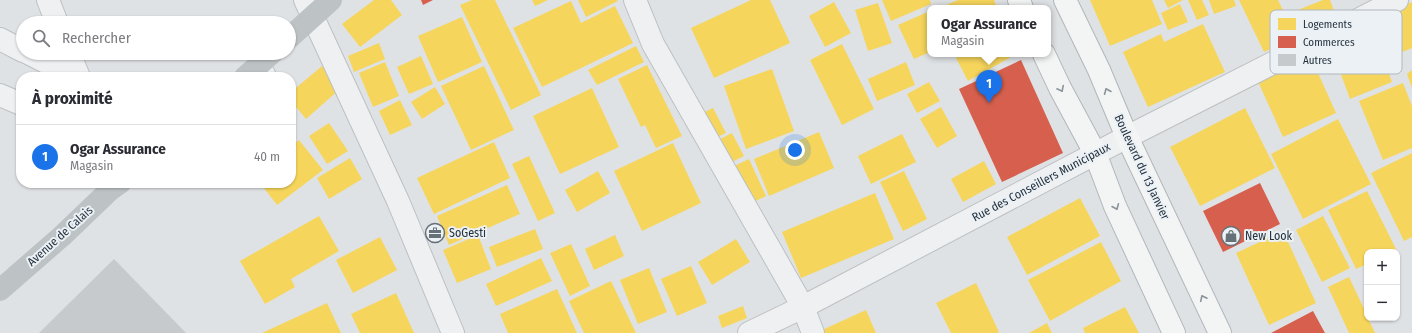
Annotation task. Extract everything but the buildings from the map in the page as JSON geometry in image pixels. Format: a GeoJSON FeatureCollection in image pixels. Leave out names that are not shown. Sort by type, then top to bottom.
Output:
{"type":"FeatureCollection","features":[{"type":"Feature","properties":{"kind":"highway","name":"Boulevard du 13 Janvier"},"geometry":{"type":"LineString","coordinates":[[1065,0],[1098,70],[1127,137],[1220,333]]}},
{"type":"Feature","properties":{"kind":"highway"},"geometry":{"type":"LineString","coordinates":[[1045,57],[1060,88],[1095,153],[1115,206],[1174,333]]}},
{"type":"Feature","properties":{"kind":"main road"},"geometry":{"type":"LineString","coordinates":[[296,28],[309,8],[331,0]]}},
{"type":"Feature","properties":{"kind":"main road"},"geometry":{"type":"LineString","coordinates":[[253,72],[267,64]]}},
{"type":"Feature","properties":{"kind":"main road","name":"Avenue de Calais"},"geometry":{"type":"LineString","coordinates":[[0,290],[62,236],[110,188]]}},
{"type":"Feature","properties":{"kind":"street"},"geometry":{"type":"LineString","coordinates":[[48,0],[54,16]]}},
{"type":"Feature","properties":{"kind":"street"},"geometry":{"type":"LineString","coordinates":[[635,0],[652,44],[803,307],[813,333]]}},
{"type":"Feature","properties":{"kind":"street","name":"Rue des Conseillers Municipaux"},"geometry":{"type":"LineString","coordinates":[[1377,10],[1397,0]]}},
{"type":"Feature","properties":{"kind":"street"},"geometry":{"type":"LineString","coordinates":[[309,8],[398,201],[452,333]]}},
{"type":"Feature","properties":{"kind":"street"},"geometry":{"type":"LineString","coordinates":[[0,39],[16,47]]}},
{"type":"Feature","properties":{"kind":"street"},"geometry":{"type":"LineString","coordinates":[[42,60],[65,72]]}},
{"type":"Feature","properties":{"kind":"street"},"geometry":{"type":"LineString","coordinates":[[72,60],[77,72]]}},
{"type":"Feature","properties":{"kind":"street","name":"Rue des Conseillers Municipaux"},"geometry":{"type":"LineString","coordinates":[[749,333],[803,307],[1095,153],[1270,64]]}},
{"type":"Feature","properties":{"kind":"street"},"geometry":{"type":"LineString","coordinates":[[0,95],[16,102]]}},
{"type":"Feature","properties":{"kind":"place","name":"Ogar Assurance"},"geometry":{"type":"Point","coordinates":[989,103]}},
{"type":"Feature","properties":{"kind":"place","name":"SoGesti"},"geometry":{"type":"Point","coordinates":[435,233]}},
{"type":"Feature","properties":{"kind":"place","name":"New Look"},"geometry":{"type":"Point","coordinates":[1231,236]}}]}
